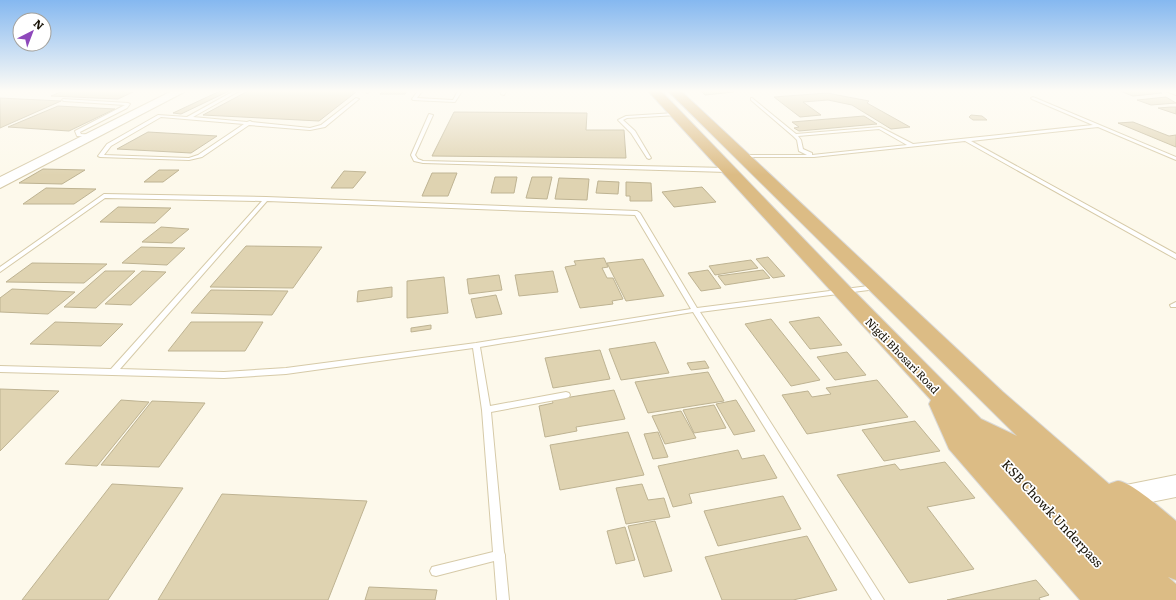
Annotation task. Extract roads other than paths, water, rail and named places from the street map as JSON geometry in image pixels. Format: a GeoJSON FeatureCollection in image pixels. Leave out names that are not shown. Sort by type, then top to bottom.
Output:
{"type":"FeatureCollection","features":[{"type":"Feature","properties":{"kind":"main road","name":"Nigdi Bhosari Road"},"geometry":{"type":"LineString","coordinates":[[680,119],[841,291],[971,426],[1015,448],[1167,600]]}},
{"type":"Feature","properties":{"kind":"main road"},"geometry":{"type":"LineString","coordinates":[[704,119],[876,287],[994,399],[1176,564]]}},
{"type":"Feature","properties":{"kind":"main road"},"geometry":{"type":"LineString","coordinates":[[935,389],[959,441],[1102,600]]}},
{"type":"Feature","properties":{"kind":"main road","name":"KSB Chowk Underpass"},"geometry":{"type":"LineString","coordinates":[[971,426],[1136,600]]}},
{"type":"Feature","properties":{"kind":"main road"},"geometry":{"type":"LineString","coordinates":[[1060,458],[1121,496],[1148,516],[1176,542]]}},
{"type":"Feature","properties":{"kind":"street"},"geometry":{"type":"LineString","coordinates":[[0,183],[127,119]]}},
{"type":"Feature","properties":{"kind":"street"},"geometry":{"type":"LineString","coordinates":[[1121,496],[1176,486]]}},
{"type":"Feature","properties":{"kind":"lane"},"geometry":{"type":"LineString","coordinates":[[94,136],[86,136],[76,133],[81,128],[100,119]]}},
{"type":"Feature","properties":{"kind":"lane"},"geometry":{"type":"LineString","coordinates":[[155,119],[109,145],[100,156],[189,159],[200,156],[250,122]]}},
{"type":"Feature","properties":{"kind":"lane"},"geometry":{"type":"LineString","coordinates":[[204,119],[315,128],[323,126],[332,119]]}},
{"type":"Feature","properties":{"kind":"lane"},"geometry":{"type":"LineString","coordinates":[[428,119],[413,155],[416,160],[423,162],[727,170]]}},
{"type":"Feature","properties":{"kind":"lane"},"geometry":{"type":"LineString","coordinates":[[623,119],[620,120],[633,132],[649,158]]}},
{"type":"Feature","properties":{"kind":"lane"},"geometry":{"type":"LineString","coordinates":[[776,119],[795,135],[799,140],[801,150],[814,156]]}},
{"type":"Feature","properties":{"kind":"lane"},"geometry":{"type":"LineString","coordinates":[[1082,119],[1176,159]]}},
{"type":"Feature","properties":{"kind":"lane"},"geometry":{"type":"LineString","coordinates":[[743,156],[814,156],[1098,126]]}},
{"type":"Feature","properties":{"kind":"lane"},"geometry":{"type":"LineString","coordinates":[[795,135],[880,128],[911,146]]}},
{"type":"Feature","properties":{"kind":"lane"},"geometry":{"type":"LineString","coordinates":[[966,140],[1176,257]]}},
{"type":"Feature","properties":{"kind":"lane"},"geometry":{"type":"LineString","coordinates":[[0,270],[104,196],[266,199],[637,213],[695,310],[878,600]]}},
{"type":"Feature","properties":{"kind":"lane"},"geometry":{"type":"LineString","coordinates":[[114,371],[266,199]]}},
{"type":"Feature","properties":{"kind":"lane"},"geometry":{"type":"LineString","coordinates":[[0,369],[224,375],[286,371],[476,345],[695,310],[876,287]]}},
{"type":"Feature","properties":{"kind":"lane"},"geometry":{"type":"LineString","coordinates":[[476,345],[486,410],[503,600]]}},
{"type":"Feature","properties":{"kind":"lane"},"geometry":{"type":"LineString","coordinates":[[486,410],[566,395]]}},
{"type":"Feature","properties":{"kind":"lane"},"geometry":{"type":"LineString","coordinates":[[436,571],[500,555]]}}]}
